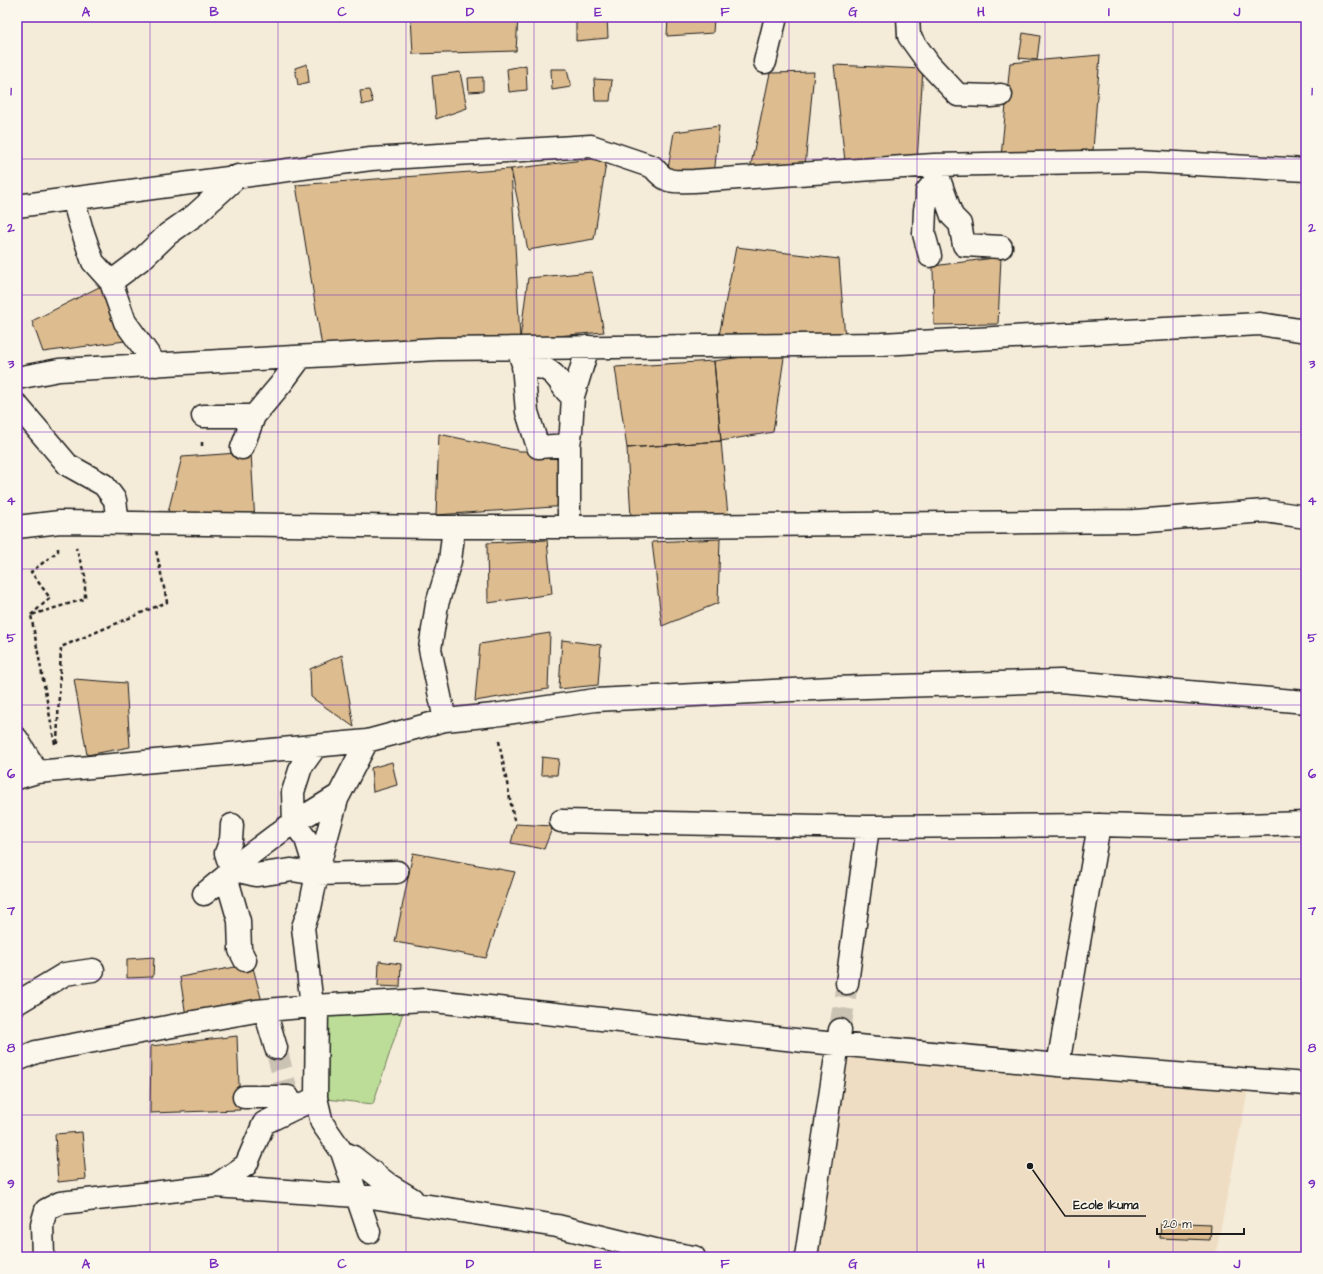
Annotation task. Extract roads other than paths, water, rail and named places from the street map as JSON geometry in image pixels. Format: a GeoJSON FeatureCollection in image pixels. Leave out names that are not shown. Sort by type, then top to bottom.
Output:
{"type":"FeatureCollection","features":[{"type":"Feature","properties":{"kind":"street"},"geometry":{"type":"LineString","coordinates":[[765,62],[776,17]]}},
{"type":"Feature","properties":{"kind":"street"},"geometry":{"type":"LineString","coordinates":[[908,17],[909,36],[929,64],[958,94],[991,96],[1001,95]]}},
{"type":"Feature","properties":{"kind":"street"},"geometry":{"type":"LineString","coordinates":[[17,206],[371,159],[591,146],[653,167],[660,175],[669,181],[936,171],[1140,161],[1306,170]]}},
{"type":"Feature","properties":{"kind":"street"},"geometry":{"type":"LineString","coordinates":[[936,171],[952,216],[960,224],[964,245],[1001,247]]}},
{"type":"Feature","properties":{"kind":"street"},"geometry":{"type":"LineString","coordinates":[[930,256],[924,234],[925,210],[927,191],[936,171]]}},
{"type":"Feature","properties":{"kind":"street"},"geometry":{"type":"LineString","coordinates":[[112,282],[143,258],[168,234],[195,215],[238,176]]}},
{"type":"Feature","properties":{"kind":"street"},"geometry":{"type":"LineString","coordinates":[[73,198],[81,227],[94,262],[112,282],[125,322],[156,365]]}},
{"type":"Feature","properties":{"kind":"street"},"geometry":{"type":"LineString","coordinates":[[17,378],[59,370],[438,349],[520,358],[588,347],[881,344],[1260,324],[1306,331]]}},
{"type":"Feature","properties":{"kind":"street"},"geometry":{"type":"LineString","coordinates":[[569,527],[569,445],[573,396],[588,347]]}},
{"type":"Feature","properties":{"kind":"street"},"geometry":{"type":"LineString","coordinates":[[242,448],[254,416],[301,357]]}},
{"type":"Feature","properties":{"kind":"street"},"geometry":{"type":"LineString","coordinates":[[520,358],[532,367],[546,369],[554,375],[568,394],[573,396]]}},
{"type":"Feature","properties":{"kind":"street"},"geometry":{"type":"LineString","coordinates":[[520,358],[527,412],[538,447],[569,445]]}},
{"type":"Feature","properties":{"kind":"street"},"geometry":{"type":"LineString","coordinates":[[17,405],[68,464],[104,485],[115,500],[118,523]]}},
{"type":"Feature","properties":{"kind":"street"},"geometry":{"type":"LineString","coordinates":[[203,416],[254,416]]}},
{"type":"Feature","properties":{"kind":"street"},"geometry":{"type":"LineString","coordinates":[[17,527],[60,522],[569,527],[1135,521],[1266,511],[1306,517]]}},
{"type":"Feature","properties":{"kind":"street"},"geometry":{"type":"LineString","coordinates":[[445,720],[430,649],[437,604],[450,561],[454,527]]}},
{"type":"Feature","properties":{"kind":"street"},"geometry":{"type":"LineString","coordinates":[[17,739],[27,775],[366,741],[445,720],[494,715],[595,700],[833,688],[1060,681],[1306,702]]}},
{"type":"Feature","properties":{"kind":"street"},"geometry":{"type":"LineString","coordinates":[[366,741],[337,799],[317,874],[310,908],[303,927],[314,1006],[316,1098],[322,1123],[342,1152],[369,1232]]}},
{"type":"Feature","properties":{"kind":"street"},"geometry":{"type":"LineString","coordinates":[[316,746],[301,767],[293,792],[294,823],[306,839],[317,874]]}},
{"type":"Feature","properties":{"kind":"street"},"geometry":{"type":"LineString","coordinates":[[204,894],[284,829],[339,795]]}},
{"type":"Feature","properties":{"kind":"street"},"geometry":{"type":"LineString","coordinates":[[561,821],[868,827],[1099,825],[1177,827],[1306,823]]}},
{"type":"Feature","properties":{"kind":"street"},"geometry":{"type":"LineString","coordinates":[[232,825],[231,840],[226,853],[239,921],[240,950],[245,960]]}},
{"type":"Feature","properties":{"kind":"street"},"geometry":{"type":"LineString","coordinates":[[1058,1065],[1099,825]]}},
{"type":"Feature","properties":{"kind":"street"},"geometry":{"type":"LineString","coordinates":[[847,982],[868,827]]}},
{"type":"Feature","properties":{"kind":"street"},"geometry":{"type":"LineString","coordinates":[[229,873],[256,875],[292,870],[317,874],[397,872]]}},
{"type":"Feature","properties":{"kind":"street"},"geometry":{"type":"LineString","coordinates":[[17,1004],[65,974],[93,970]]}},
{"type":"Feature","properties":{"kind":"street"},"geometry":{"type":"LineString","coordinates":[[17,1060],[36,1052],[188,1023],[266,1011],[314,1006],[425,1000],[804,1041],[839,1037],[1058,1065],[1306,1084]]}},
{"type":"Feature","properties":{"kind":"street"},"geometry":{"type":"LineString","coordinates":[[266,1011],[276,1048]]}},
{"type":"Feature","properties":{"kind":"street"},"geometry":{"type":"LineString","coordinates":[[806,1257],[839,1037]]}},
{"type":"Feature","properties":{"kind":"street"},"geometry":{"type":"LineString","coordinates":[[244,1097],[289,1100],[316,1098]]}},
{"type":"Feature","properties":{"kind":"street"},"geometry":{"type":"LineString","coordinates":[[214,1186],[246,1165],[264,1123],[289,1100]]}},
{"type":"Feature","properties":{"kind":"street"},"geometry":{"type":"LineString","coordinates":[[342,1152],[353,1157],[390,1185],[421,1204]]}},
{"type":"Feature","properties":{"kind":"street"},"geometry":{"type":"LineString","coordinates":[[43,1257],[42,1224],[46,1210],[60,1203],[214,1186],[371,1196],[557,1226],[659,1251],[694,1257]]}},
{"type":"Feature","properties":{"kind":"tunnel"},"geometry":{"type":"LineString","coordinates":[[840,1030],[847,983]]}},
{"type":"Feature","properties":{"kind":"tunnel"},"geometry":{"type":"LineString","coordinates":[[276,1048],[288,1095]]}},
{"type":"Feature","properties":{"kind":"place","name":"Ecole Ikuma"},"geometry":{"type":"Point","coordinates":[1030,1166]}}]}
